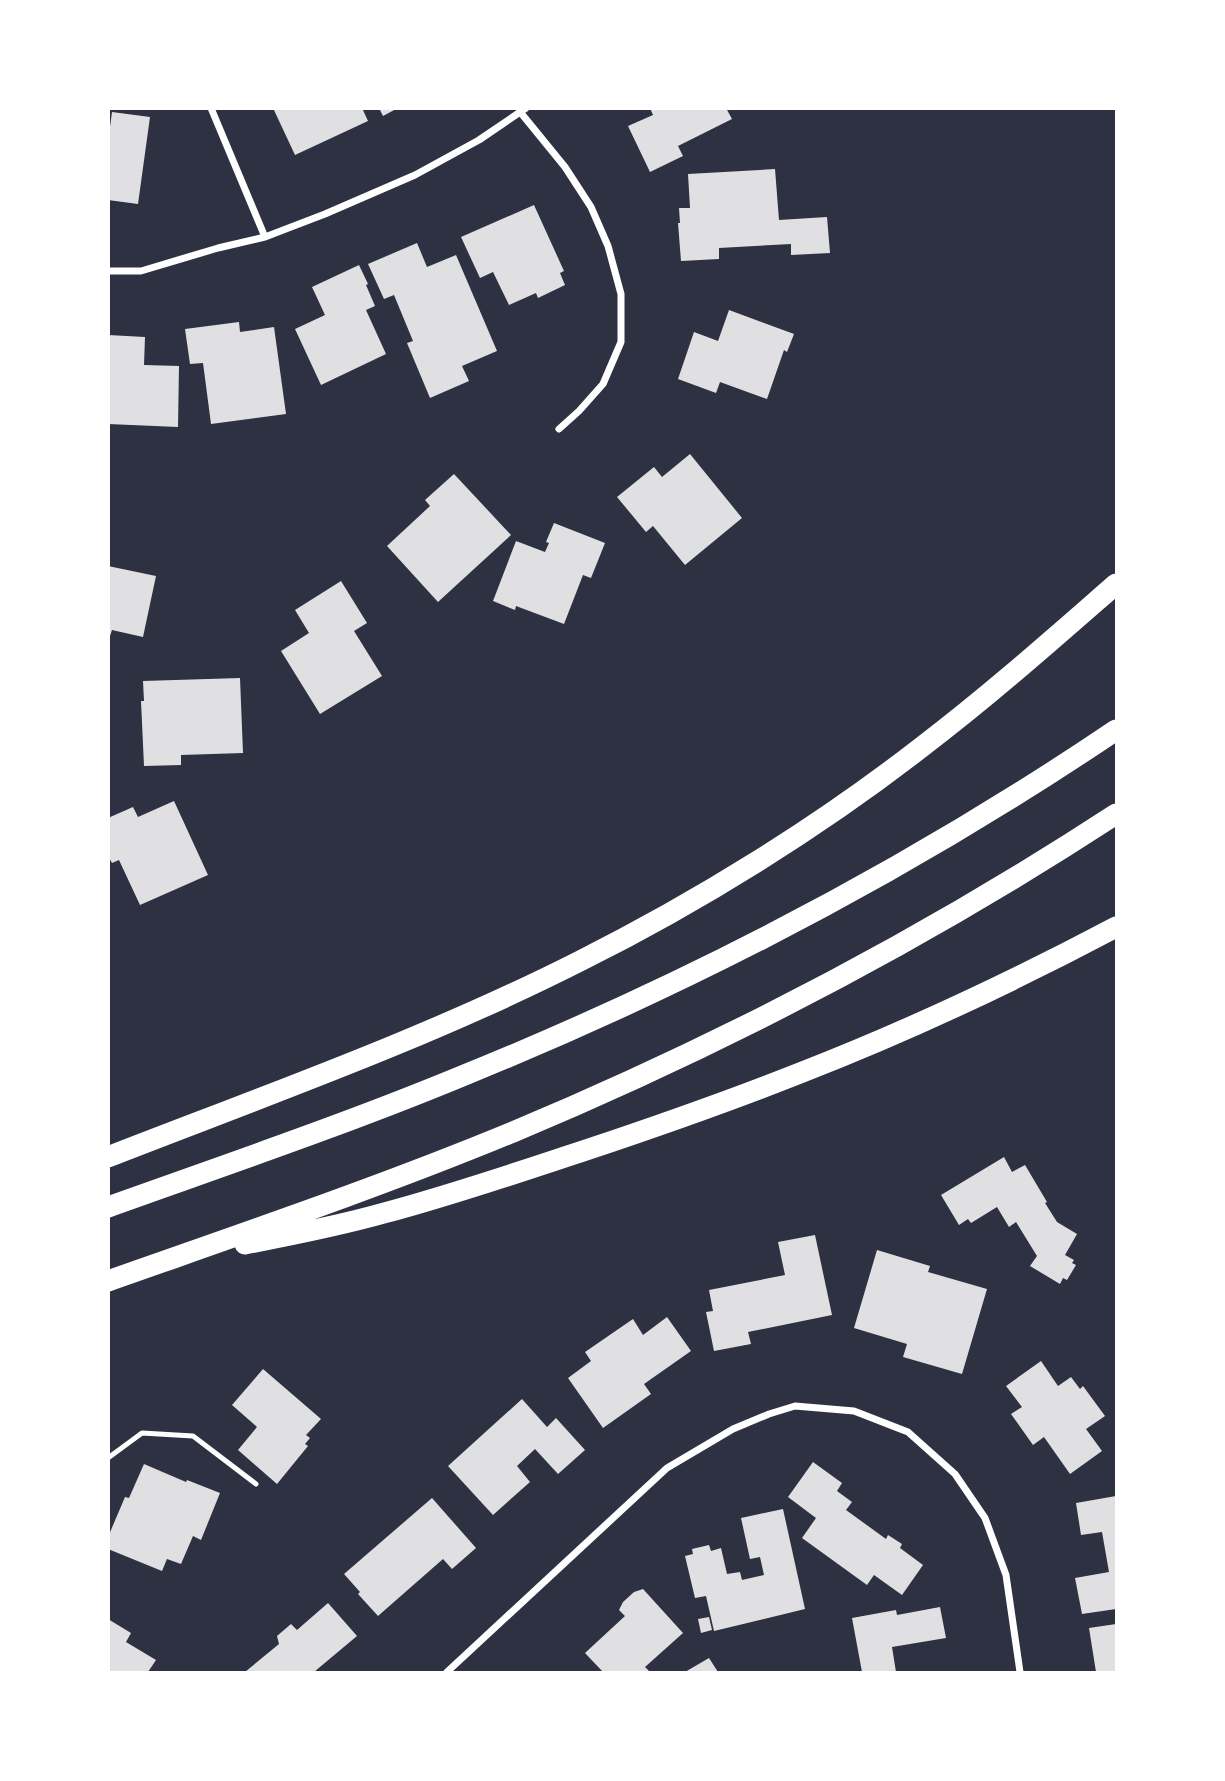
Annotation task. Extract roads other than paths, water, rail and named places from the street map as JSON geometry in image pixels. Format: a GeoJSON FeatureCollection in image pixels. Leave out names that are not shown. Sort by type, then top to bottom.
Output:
{"type":"FeatureCollection","features":[{"type":"Feature","properties":{"kind":"highway"},"geometry":{"type":"LineString","coordinates":[[108,1157],[369,1057],[469,1014],[581,961],[659,919],[766,855],[883,777],[989,694],[1116,584]]}},
{"type":"Feature","properties":{"kind":"highway"},"geometry":{"type":"LineString","coordinates":[[108,1207],[399,1101],[599,1017],[729,955],[858,887],[984,815],[1116,730]]}},
{"type":"Feature","properties":{"kind":"highway"},"geometry":{"type":"LineString","coordinates":[[108,1282],[443,1159],[666,1064],[905,941],[1031,868],[1116,814]]}},
{"type":"Feature","properties":{"kind":"highway"},"geometry":{"type":"LineString","coordinates":[[171,1259],[382,1214],[504,1178],[657,1126],[802,1073],[856,1050],[1000,985],[1116,927]]}},
{"type":"Feature","properties":{"kind":"street"},"geometry":{"type":"LineString","coordinates":[[211,108],[265,237]]}},
{"type":"Feature","properties":{"kind":"street"},"geometry":{"type":"LineString","coordinates":[[108,271],[141,271],[265,237],[325,215],[415,175],[479,140],[523,111],[591,207],[608,246],[621,294],[621,342],[603,384],[559,429]]}},
{"type":"Feature","properties":{"kind":"street"},"geometry":{"type":"LineString","coordinates":[[447,1672],[667,1468],[733,1429],[795,1406],[854,1411],[908,1432],[955,1474],[985,1518],[1006,1575],[1020,1672]]}},
{"type":"Feature","properties":{"kind":"lane"},"geometry":{"type":"LineString","coordinates":[[108,1458],[142,1433],[194,1436],[256,1484]]}}]}
